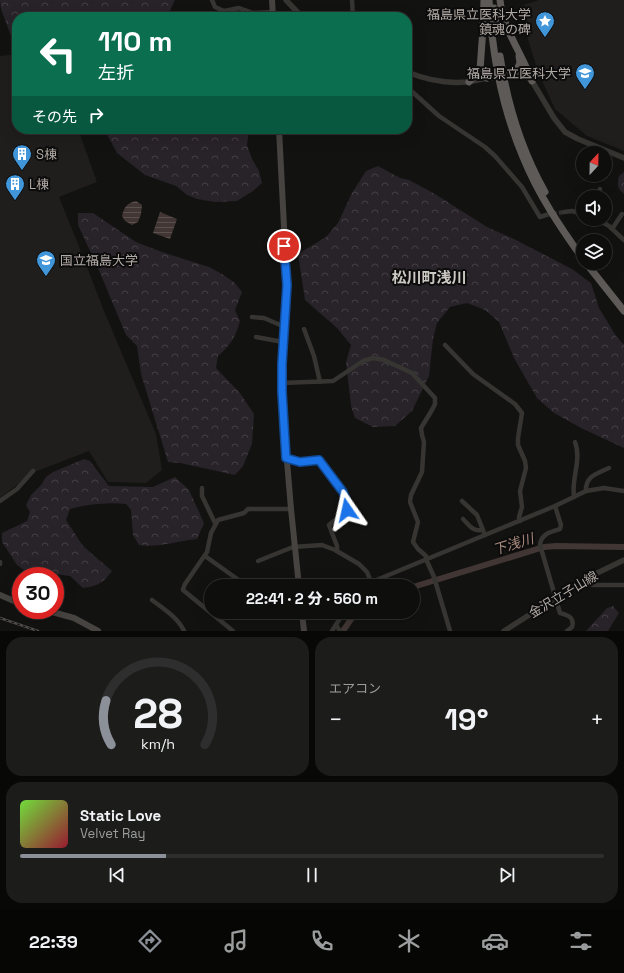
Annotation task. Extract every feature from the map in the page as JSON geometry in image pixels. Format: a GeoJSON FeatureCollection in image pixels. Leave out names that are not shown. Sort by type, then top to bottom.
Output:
{"type":"FeatureCollection","features":[{"type":"Feature","properties":{"kind":"highway"},"geometry":{"type":"LineString","coordinates":[[468,82],[480,70],[484,28],[484,0]]}},
{"type":"Feature","properties":{"kind":"highway"},"geometry":{"type":"LineString","coordinates":[[489,0],[490,21],[497,69],[507,110],[520,149],[532,178],[547,205],[576,249]]}},
{"type":"Feature","properties":{"kind":"highway"},"geometry":{"type":"LineString","coordinates":[[494,0],[496,26],[504,78],[520,135],[530,162],[556,213],[576,243]]}},
{"type":"Feature","properties":{"kind":"highway"},"geometry":{"type":"LineString","coordinates":[[500,0],[502,13],[512,42],[520,59],[520,63],[515,73]]}},
{"type":"Feature","properties":{"kind":"highway"},"geometry":{"type":"LineString","coordinates":[[512,42],[528,69],[532,81]]}},
{"type":"Feature","properties":{"kind":"highway"},"geometry":{"type":"LineString","coordinates":[[480,70],[482,74],[489,78]]}},
{"type":"Feature","properties":{"kind":"highway"},"geometry":{"type":"LineString","coordinates":[[592,270],[624,311]]}},
{"type":"Feature","properties":{"kind":"highway"},"geometry":{"type":"LineString","coordinates":[[597,270],[624,304]]}},
{"type":"Feature","properties":{"kind":"main road"},"geometry":{"type":"LineString","coordinates":[[272,0],[273,12]]}},
{"type":"Feature","properties":{"kind":"main road"},"geometry":{"type":"LineString","coordinates":[[279,134],[287,285],[282,383],[286,458],[299,579]]}},
{"type":"Feature","properties":{"kind":"main road"},"geometry":{"type":"LineString","coordinates":[[0,595],[12,600]]}},
{"type":"Feature","properties":{"kind":"main road"},"geometry":{"type":"LineString","coordinates":[[64,615],[74,618],[98,631]]}},
{"type":"Feature","properties":{"kind":"main road"},"geometry":{"type":"LineString","coordinates":[[303,619],[304,631]]}},
{"type":"Feature","properties":{"kind":"street"},"geometry":{"type":"LineString","coordinates":[[212,0],[215,7],[224,11],[239,8],[250,12]]}},
{"type":"Feature","properties":{"kind":"street"},"geometry":{"type":"LineString","coordinates":[[286,0],[297,12]]}},
{"type":"Feature","properties":{"kind":"street"},"geometry":{"type":"LineString","coordinates":[[352,0],[353,12]]}},
{"type":"Feature","properties":{"kind":"street"},"geometry":{"type":"LineString","coordinates":[[412,74],[425,79],[443,82],[468,82],[515,73],[524,74],[532,81],[554,118],[565,132],[624,158]]}},
{"type":"Feature","properties":{"kind":"street"},"geometry":{"type":"LineString","coordinates":[[412,92],[439,116],[485,147],[495,156],[522,187],[540,217],[546,215]]}},
{"type":"Feature","properties":{"kind":"street"},"geometry":{"type":"LineString","coordinates":[[564,212],[576,213]]}},
{"type":"Feature","properties":{"kind":"street"},"geometry":{"type":"LineString","coordinates":[[612,229],[622,214]]}},
{"type":"Feature","properties":{"kind":"street"},"geometry":{"type":"LineString","coordinates":[[607,226],[624,240]]}},
{"type":"Feature","properties":{"kind":"street"},"geometry":{"type":"LineString","coordinates":[[252,317],[264,318],[284,328]]}},
{"type":"Feature","properties":{"kind":"street"},"geometry":{"type":"LineString","coordinates":[[304,329],[314,356],[320,382]]}},
{"type":"Feature","properties":{"kind":"street"},"geometry":{"type":"LineString","coordinates":[[256,337],[283,342]]}},
{"type":"Feature","properties":{"kind":"street"},"geometry":{"type":"LineString","coordinates":[[445,345],[473,374],[515,404],[522,413],[518,444],[525,461],[526,468],[520,491],[522,507],[519,517],[520,521]]}},
{"type":"Feature","properties":{"kind":"street"},"geometry":{"type":"LineString","coordinates":[[282,383],[333,381],[363,361],[373,358],[384,360],[412,373],[435,398],[435,404],[421,428],[424,442],[422,472],[411,495],[410,502],[418,522],[412,542],[426,556],[426,560],[434,579],[450,631]]}},
{"type":"Feature","properties":{"kind":"street"},"geometry":{"type":"LineString","coordinates":[[574,496],[573,486],[578,454],[575,442]]}},
{"type":"Feature","properties":{"kind":"street"},"geometry":{"type":"LineString","coordinates":[[286,458],[300,462],[319,460],[343,492],[348,505],[347,510],[329,525],[337,546],[337,551]]}},
{"type":"Feature","properties":{"kind":"street"},"geometry":{"type":"LineString","coordinates":[[586,491],[587,482],[589,479],[609,468]]}},
{"type":"Feature","properties":{"kind":"street"},"geometry":{"type":"LineString","coordinates":[[0,501],[17,489],[33,471]]}},
{"type":"Feature","properties":{"kind":"street"},"geometry":{"type":"LineString","coordinates":[[202,488],[202,496],[215,523]]}},
{"type":"Feature","properties":{"kind":"street"},"geometry":{"type":"LineString","coordinates":[[378,579],[520,521],[586,491],[604,488],[624,491]]}},
{"type":"Feature","properties":{"kind":"street"},"geometry":{"type":"LineString","coordinates":[[462,501],[477,515],[485,535]]}},
{"type":"Feature","properties":{"kind":"street"},"geometry":{"type":"LineString","coordinates":[[555,506],[561,525],[560,530],[546,534],[541,540],[541,547],[560,613],[571,617],[572,620],[572,627],[567,631]]}},
{"type":"Feature","properties":{"kind":"street"},"geometry":{"type":"LineString","coordinates":[[204,607],[182,589],[207,552],[215,523],[225,517],[244,513],[248,509],[291,509]]}},
{"type":"Feature","properties":{"kind":"street"},"geometry":{"type":"LineString","coordinates":[[463,519],[474,530],[482,530]]}},
{"type":"Feature","properties":{"kind":"street"},"geometry":{"type":"LineString","coordinates":[[258,561],[293,547],[322,545],[337,551],[359,564],[367,572],[370,579]]}},
{"type":"Feature","properties":{"kind":"street"},"geometry":{"type":"LineString","coordinates":[[205,556],[237,579]]}},
{"type":"Feature","properties":{"kind":"street","name":"金沢立子山線"},"geometry":{"type":"LineString","coordinates":[[504,631],[587,578],[624,560]]}},
{"type":"Feature","properties":{"kind":"street"},"geometry":{"type":"LineString","coordinates":[[587,578],[589,584],[593,586],[624,585]]}},
{"type":"Feature","properties":{"kind":"street"},"geometry":{"type":"LineString","coordinates":[[152,600],[173,617],[182,626],[184,631]]}},
{"type":"Feature","properties":{"kind":"street"},"geometry":{"type":"LineString","coordinates":[[218,619],[233,631]]}},
{"type":"Feature","properties":{"kind":"street"},"geometry":{"type":"LineString","coordinates":[[332,631],[340,619]]}},
{"type":"Feature","properties":{"kind":"street"},"geometry":{"type":"LineString","coordinates":[[336,625],[340,631]]}},
{"type":"Feature","properties":{"kind":"shaded area","name":"福島県立医科大学"},"geometry":{"type":"Polygon","coordinates":[[[539,0],[624,0],[624,151],[587,136],[555,109],[538,72],[518,7],[539,0]]]}},
{"type":"Feature","properties":{"kind":"shaded area","name":"国立福島大学"},"geometry":{"type":"Polygon","coordinates":[[[12,55],[12,134],[80,134],[97,182],[59,197],[104,311],[156,434],[162,470],[146,483],[108,482],[89,451],[32,473],[0,498],[0,56],[12,55]]]}},
{"type":"Feature","properties":{"kind":"shaded area"},"geometry":{"type":"Polygon","coordinates":[[[136,201],[142,205],[141,214],[138,222],[132,225],[125,221],[122,216],[126,206],[136,201]]]}},
{"type":"Feature","properties":{"kind":"shaded area"},"geometry":{"type":"Polygon","coordinates":[[[160,212],[177,219],[170,239],[153,233],[160,212]]]}},
{"type":"Feature","properties":{"kind":"green space"},"geometry":{"type":"Polygon","coordinates":[[[0,0],[175,0],[169,12],[12,12],[12,36],[1,9],[0,0]]]}},
{"type":"Feature","properties":{"kind":"green space"},"geometry":{"type":"Polygon","coordinates":[[[107,134],[248,134],[247,145],[252,159],[259,171],[262,183],[253,191],[237,201],[215,202],[197,199],[187,195],[176,186],[145,175],[117,153],[107,134]]]}},
{"type":"Feature","properties":{"kind":"green space"},"geometry":{"type":"Polygon","coordinates":[[[378,166],[435,194],[487,227],[514,239],[572,269],[591,283],[599,308],[616,336],[624,345],[624,448],[581,428],[554,413],[537,398],[514,358],[499,322],[485,310],[467,303],[450,307],[437,323],[433,339],[429,376],[412,411],[395,426],[373,427],[355,418],[351,406],[346,362],[351,345],[337,328],[305,300],[298,254],[326,237],[338,223],[352,193],[366,171],[378,166]]]}},
{"type":"Feature","properties":{"kind":"green space"},"geometry":{"type":"Polygon","coordinates":[[[624,172],[624,194],[620,190],[618,184],[619,176],[624,172]]]}},
{"type":"Feature","properties":{"kind":"green space"},"geometry":{"type":"Polygon","coordinates":[[[78,213],[93,213],[136,242],[209,267],[235,283],[242,292],[235,310],[240,321],[229,344],[218,356],[216,368],[240,393],[254,414],[252,444],[243,466],[235,475],[180,463],[168,462],[141,374],[137,346],[126,335],[78,225],[78,213]]]}},
{"type":"Feature","properties":{"kind":"green space"},"geometry":{"type":"Polygon","coordinates":[[[84,459],[90,461],[109,486],[153,487],[175,477],[189,490],[204,523],[197,539],[146,546],[139,545],[133,535],[131,510],[126,504],[105,503],[70,509],[66,520],[83,546],[112,571],[106,578],[96,585],[83,588],[70,576],[64,575],[64,567],[20,567],[2,542],[2,533],[27,521],[30,512],[26,505],[31,495],[41,485],[46,477],[53,472],[84,459]]]}},
{"type":"Feature","properties":{"kind":"green space"},"geometry":{"type":"Polygon","coordinates":[[[613,606],[619,613],[608,631],[586,631],[607,608],[613,606]]]}},
{"type":"Feature","properties":{"kind":"waterway","name":"下浅川"},"geometry":{"type":"LineString","coordinates":[[420,585],[544,547],[624,547]]}},
{"type":"Feature","properties":{"kind":"waterway","name":"下浅川"},"geometry":{"type":"LineString","coordinates":[[343,631],[351,619]]}},
{"type":"Feature","properties":{"kind":"tunnel"},"geometry":{"type":"LineString","coordinates":[[546,215],[564,212]]}},
{"type":"Feature","properties":{"kind":"railway"},"geometry":{"type":"LineString","coordinates":[[0,618],[38,631]]}},
{"type":"Feature","properties":{"kind":"place","name":"福島県立医科大学 鎮魂の碑"},"geometry":{"type":"Point","coordinates":[545,38]}},
{"type":"Feature","properties":{"kind":"place","name":"福島県立医科大学"},"geometry":{"type":"Point","coordinates":[585,90]}},
{"type":"Feature","properties":{"kind":"place","name":"S棟"},"geometry":{"type":"Point","coordinates":[22,171]}},
{"type":"Feature","properties":{"kind":"place","name":"L棟"},"geometry":{"type":"Point","coordinates":[15,201]}},
{"type":"Feature","properties":{"kind":"place","name":"国立福島大学"},"geometry":{"type":"Point","coordinates":[46,277]}},
{"type":"Feature","properties":{"kind":"district","name":"松川町浅川"},"geometry":{"type":"Point","coordinates":[429,278]}},
{"type":"Feature","properties":{"kind":"route"},"geometry":{"type":"LineString","coordinates":[[284,246],[287,285],[282,364],[282,401],[286,458],[300,462],[319,460],[343,492],[348,505],[347,510]]}}]}
